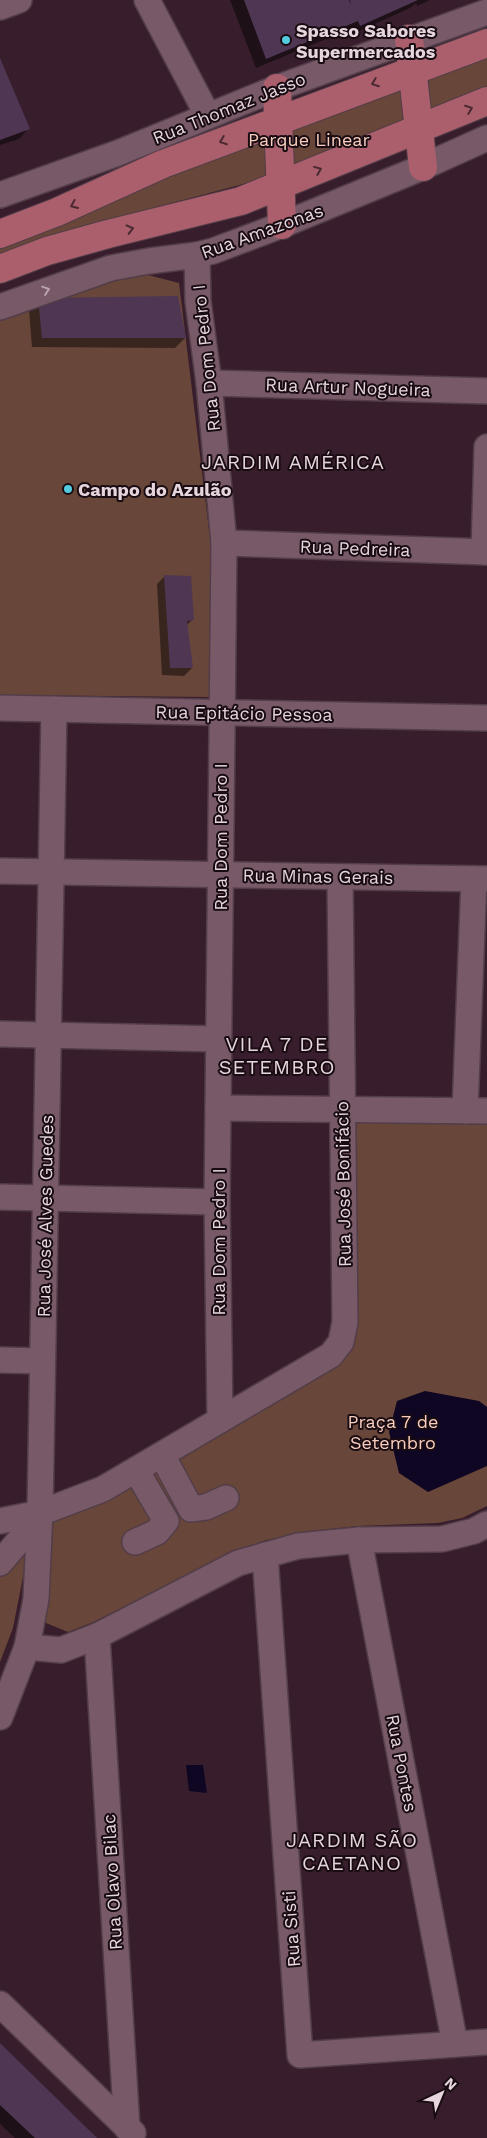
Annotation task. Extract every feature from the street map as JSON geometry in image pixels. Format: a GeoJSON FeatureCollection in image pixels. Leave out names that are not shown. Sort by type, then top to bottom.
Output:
{"type":"FeatureCollection","features":[{"type":"Feature","properties":{"kind":"main road"},"geometry":{"type":"LineString","coordinates":[[409,39],[423,167]]}},
{"type":"Feature","properties":{"kind":"main road"},"geometry":{"type":"LineString","coordinates":[[0,234],[66,208],[163,164],[413,69],[487,43]]}},
{"type":"Feature","properties":{"kind":"main road"},"geometry":{"type":"LineString","coordinates":[[277,88],[282,225]]}},
{"type":"Feature","properties":{"kind":"main road"},"geometry":{"type":"LineString","coordinates":[[0,269],[47,251],[99,236],[241,201],[487,101]]}},
{"type":"Feature","properties":{"kind":"street"},"geometry":{"type":"LineString","coordinates":[[0,7],[19,0]]}},
{"type":"Feature","properties":{"kind":"street"},"geometry":{"type":"LineString","coordinates":[[147,0],[208,116]]}},
{"type":"Feature","properties":{"kind":"street","name":"Rua Thomaz Jasso"},"geometry":{"type":"LineString","coordinates":[[0,196],[118,153],[277,88],[487,12]]}},
{"type":"Feature","properties":{"kind":"street","name":"Rua Amazonas"},"geometry":{"type":"LineString","coordinates":[[0,307],[111,268],[149,261],[197,256],[282,225],[423,167],[487,138]]}},
{"type":"Feature","properties":{"kind":"street","name":"Rua Dom Pedro I"},"geometry":{"type":"LineString","coordinates":[[197,256],[198,301],[209,383],[224,543],[217,1202],[220,1420]]}},
{"type":"Feature","properties":{"kind":"street","name":"Rua Artur Nogueira"},"geometry":{"type":"LineString","coordinates":[[209,383],[487,391]]}},
{"type":"Feature","properties":{"kind":"street"},"geometry":{"type":"LineString","coordinates":[[485,552],[487,447]]}},
{"type":"Feature","properties":{"kind":"street","name":"Rua Pedreira"},"geometry":{"type":"LineString","coordinates":[[224,543],[485,552]]}},
{"type":"Feature","properties":{"kind":"street","name":"Rua Epitácio Pessoa"},"geometry":{"type":"LineString","coordinates":[[0,708],[487,718]]}},
{"type":"Feature","properties":{"kind":"street","name":"Rua José Alves Guedes"},"geometry":{"type":"LineString","coordinates":[[0,1717],[27,1647],[36,1599],[40,1515],[54,709]]}},
{"type":"Feature","properties":{"kind":"street","name":"Rua Minas Gerais"},"geometry":{"type":"LineString","coordinates":[[0,870],[481,879]]}},
{"type":"Feature","properties":{"kind":"street","name":"Rua José Bonifácio"},"geometry":{"type":"LineString","coordinates":[[220,1420],[331,1355],[341,1342],[345,1322],[340,877]]}},
{"type":"Feature","properties":{"kind":"street"},"geometry":{"type":"LineString","coordinates":[[218,1108],[476,1111],[481,879]]}},
{"type":"Feature","properties":{"kind":"street"},"geometry":{"type":"LineString","coordinates":[[0,1034],[218,1039]]}},
{"type":"Feature","properties":{"kind":"street"},"geometry":{"type":"LineString","coordinates":[[0,1197],[217,1202]]}},
{"type":"Feature","properties":{"kind":"street"},"geometry":{"type":"LineString","coordinates":[[0,1360],[42,1361]]}},
{"type":"Feature","properties":{"kind":"street"},"geometry":{"type":"LineString","coordinates":[[0,1521],[40,1515],[103,1489],[220,1420]]}},
{"type":"Feature","properties":{"kind":"street"},"geometry":{"type":"LineString","coordinates":[[162,1454],[191,1509],[206,1507],[226,1498]]}},
{"type":"Feature","properties":{"kind":"street"},"geometry":{"type":"LineString","coordinates":[[135,1542],[157,1532],[166,1521],[136,1470]]}},
{"type":"Feature","properties":{"kind":"street"},"geometry":{"type":"LineString","coordinates":[[0,1563],[40,1515]]}},
{"type":"Feature","properties":{"kind":"street"},"geometry":{"type":"LineString","coordinates":[[27,1647],[61,1650],[97,1636],[238,1562],[298,1546],[359,1540],[442,1539],[474,1530],[487,1524]]}},
{"type":"Feature","properties":{"kind":"street","name":"Rua Pontes"},"geometry":{"type":"LineString","coordinates":[[359,1540],[456,2044]]}},
{"type":"Feature","properties":{"kind":"street","name":"Rua Sisti"},"geometry":{"type":"LineString","coordinates":[[265,1555],[300,2056],[487,2042]]}},
{"type":"Feature","properties":{"kind":"street","name":"Rua Olavo Bilac"},"geometry":{"type":"LineString","coordinates":[[97,1636],[132,2133]]}},
{"type":"Feature","properties":{"kind":"street"},"geometry":{"type":"LineString","coordinates":[[0,2004],[132,2133]]}},
{"type":"Feature","properties":{"kind":"green space","name":"Parque Linear"},"geometry":{"type":"Polygon","coordinates":[[[487,50],[487,91],[258,180],[142,211],[0,260],[0,238],[487,50]]]}},
{"type":"Feature","properties":{"kind":"green space"},"geometry":{"type":"Polygon","coordinates":[[[148,275],[179,283],[211,546],[209,697],[0,695],[0,319],[115,276],[148,275]]]}},
{"type":"Feature","properties":{"kind":"green space","name":"Praça 7 de Setembro"},"geometry":{"type":"Polygon","coordinates":[[[350,1113],[487,1113],[487,1506],[462,1518],[438,1523],[358,1526],[302,1532],[263,1541],[232,1554],[91,1623],[68,1632],[46,1623],[44,1516],[344,1342],[350,1113]]]}},
{"type":"Feature","properties":{"kind":"green space"},"geometry":{"type":"Polygon","coordinates":[[[29,1546],[13,1628],[0,1662],[0,1568],[29,1546]]]}},
{"type":"Feature","properties":{"kind":"shaded area"},"geometry":{"type":"Polygon","coordinates":[[[425,1391],[479,1401],[487,1407],[487,1466],[428,1492],[399,1473],[389,1432],[397,1401],[425,1391]]]}},
{"type":"Feature","properties":{"kind":"shaded area"},"geometry":{"type":"Polygon","coordinates":[[[186,1765],[203,1765],[207,1793],[189,1791],[186,1765]]]}},
{"type":"Feature","properties":{"kind":"building","name":"Spasso Sabores Supermercados"},"geometry":{"type":"Polygon","coordinates":[[[244,0],[349,0],[351,5],[350,0],[418,0],[360,26],[358,21],[266,59],[244,0]]]}},
{"type":"Feature","properties":{"kind":"building"},"geometry":{"type":"Polygon","coordinates":[[[0,58],[30,129],[0,140],[0,58]]]}},
{"type":"Feature","properties":{"kind":"building"},"geometry":{"type":"Polygon","coordinates":[[[178,296],[186,338],[42,338],[38,298],[178,296]]]}},
{"type":"Feature","properties":{"kind":"building"},"geometry":{"type":"Polygon","coordinates":[[[164,575],[191,576],[194,620],[187,621],[193,668],[170,668],[164,575]]]}},
{"type":"Feature","properties":{"kind":"building"},"geometry":{"type":"Polygon","coordinates":[[[0,2043],[97,2138],[35,2138],[0,2105],[0,2043]]]}},
{"type":"Feature","properties":{"kind":"place","name":"Spasso Sabores Supermercados"},"geometry":{"type":"Point","coordinates":[286,40]}},
{"type":"Feature","properties":{"kind":"place","name":"Campo do Azulão"},"geometry":{"type":"Point","coordinates":[68,489]}},
{"type":"Feature","properties":{"kind":"district","name":"JARDIM AMÉRICA"},"geometry":{"type":"Point","coordinates":[293,462]}},
{"type":"Feature","properties":{"kind":"district","name":"VILA 7 DE SETEMBRO"},"geometry":{"type":"Point","coordinates":[277,1056]}},
{"type":"Feature","properties":{"kind":"district","name":"JARDIM SÃO CAETANO"},"geometry":{"type":"Point","coordinates":[352,1852]}}]}
